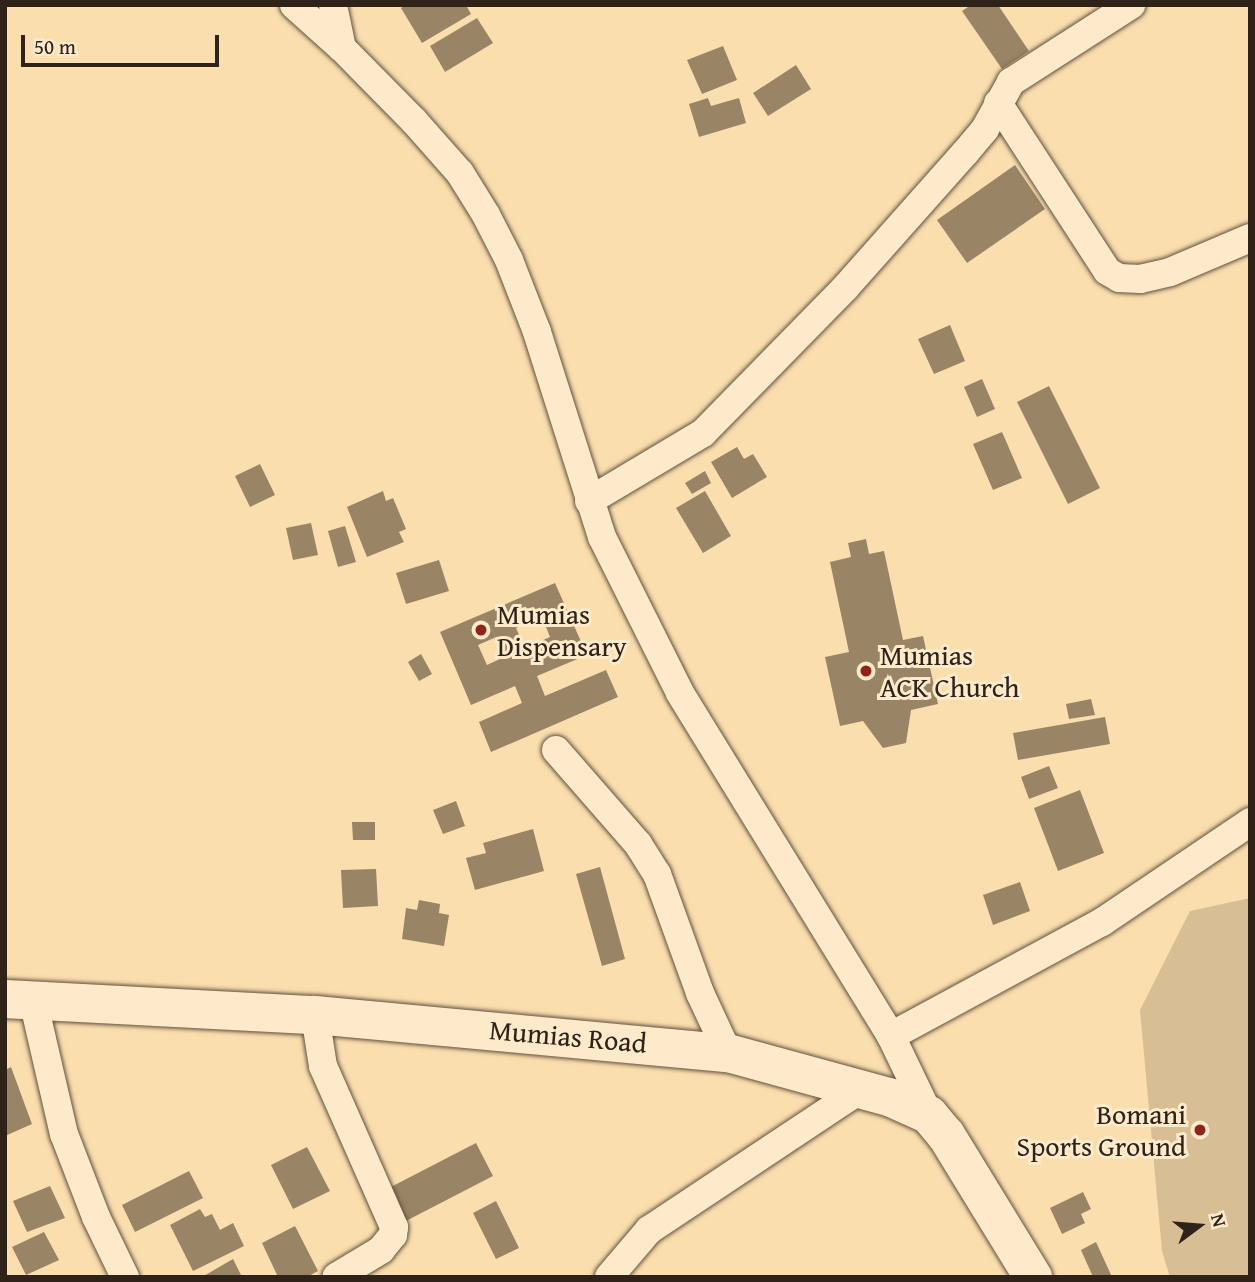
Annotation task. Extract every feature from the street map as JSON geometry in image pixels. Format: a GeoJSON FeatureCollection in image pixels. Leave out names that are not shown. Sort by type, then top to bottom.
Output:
{"type":"FeatureCollection","features":[{"type":"Feature","properties":{"kind":"street"},"geometry":{"type":"LineString","coordinates":[[294,5],[342,48],[460,173],[486,215],[509,260],[537,332],[603,537],[680,693],[891,1036],[929,1115]]}},
{"type":"Feature","properties":{"kind":"street"},"geometry":{"type":"LineString","coordinates":[[333,5],[342,48]]}},
{"type":"Feature","properties":{"kind":"street"},"geometry":{"type":"LineString","coordinates":[[589,500],[703,433],[845,288],[965,153],[985,129],[1011,82],[1119,8]]}},
{"type":"Feature","properties":{"kind":"street"},"geometry":{"type":"LineString","coordinates":[[998,103],[1107,271],[1119,278],[1140,279],[1170,272],[1250,238]]}},
{"type":"Feature","properties":{"kind":"street"},"geometry":{"type":"LineString","coordinates":[[556,750],[638,844],[657,873],[699,993],[727,1053]]}},
{"type":"Feature","properties":{"kind":"street"},"geometry":{"type":"LineString","coordinates":[[891,1036],[1102,922],[1250,822]]}},
{"type":"Feature","properties":{"kind":"street"},"geometry":{"type":"LineString","coordinates":[[19,1000],[64,1135],[96,1217],[125,1277]]}},
{"type":"Feature","properties":{"kind":"street","name":"Mumias Road"},"geometry":{"type":"LineString","coordinates":[[19,1000],[315,1014],[551,1034],[727,1053],[861,1089],[913,1106],[929,1115],[946,1135],[1033,1277]]}},
{"type":"Feature","properties":{"kind":"street"},"geometry":{"type":"LineString","coordinates":[[315,1014],[323,1066],[394,1227],[393,1235],[381,1250],[337,1277]]}},
{"type":"Feature","properties":{"kind":"street"},"geometry":{"type":"LineString","coordinates":[[609,1277],[649,1230],[861,1089]]}},
{"type":"Feature","properties":{"kind":"shaded area","name":"Bomani Sports Ground"},"geometry":{"type":"Polygon","coordinates":[[[1250,898],[1250,1277],[1170,1277],[1162,1251],[1140,1010],[1190,911],[1250,898]]]}},
{"type":"Feature","properties":{"kind":"building"},"geometry":{"type":"Polygon","coordinates":[[[405,5],[466,5],[471,14],[422,43],[401,8],[405,5]]]}},
{"type":"Feature","properties":{"kind":"building"},"geometry":{"type":"Polygon","coordinates":[[[971,5],[998,5],[1029,51],[1002,69],[962,11],[971,5]]]}},
{"type":"Feature","properties":{"kind":"building"},"geometry":{"type":"Polygon","coordinates":[[[477,18],[493,43],[445,72],[430,46],[477,18]]]}},
{"type":"Feature","properties":{"kind":"building"},"geometry":{"type":"Polygon","coordinates":[[[723,46],[737,80],[702,94],[687,60],[723,46]]]}},
{"type":"Feature","properties":{"kind":"building"},"geometry":{"type":"Polygon","coordinates":[[[796,65],[811,89],[768,116],[753,93],[796,65]]]}},
{"type":"Feature","properties":{"kind":"building"},"geometry":{"type":"Polygon","coordinates":[[[708,98],[711,106],[739,98],[746,123],[699,137],[689,104],[708,98]]]}},
{"type":"Feature","properties":{"kind":"building"},"geometry":{"type":"Polygon","coordinates":[[[1015,165],[1045,209],[967,263],[937,220],[1015,165]]]}},
{"type":"Feature","properties":{"kind":"building"},"geometry":{"type":"Polygon","coordinates":[[[950,325],[965,361],[934,374],[918,339],[950,325]]]}},
{"type":"Feature","properties":{"kind":"building"},"geometry":{"type":"Polygon","coordinates":[[[982,379],[995,409],[977,417],[964,387],[982,379]]]}},
{"type":"Feature","properties":{"kind":"building"},"geometry":{"type":"Polygon","coordinates":[[[1049,386],[1100,488],[1068,504],[1017,402],[1049,386]]]}},
{"type":"Feature","properties":{"kind":"building"},"geometry":{"type":"Polygon","coordinates":[[[1002,432],[1022,478],[993,490],[973,444],[1002,432]]]}},
{"type":"Feature","properties":{"kind":"building"},"geometry":{"type":"Polygon","coordinates":[[[737,447],[744,459],[753,454],[767,477],[732,498],[711,462],[737,447]]]}},
{"type":"Feature","properties":{"kind":"building"},"geometry":{"type":"Polygon","coordinates":[[[260,464],[275,495],[250,507],[235,476],[260,464]]]}},
{"type":"Feature","properties":{"kind":"building"},"geometry":{"type":"Polygon","coordinates":[[[705,471],[711,483],[692,494],[685,483],[705,471]]]}},
{"type":"Feature","properties":{"kind":"building"},"geometry":{"type":"Polygon","coordinates":[[[383,491],[386,501],[393,498],[406,529],[399,532],[404,542],[367,557],[347,507],[383,491]]]}},
{"type":"Feature","properties":{"kind":"building"},"geometry":{"type":"Polygon","coordinates":[[[705,491],[731,536],[703,553],[676,508],[705,491]]]}},
{"type":"Feature","properties":{"kind":"building"},"geometry":{"type":"Polygon","coordinates":[[[311,523],[318,555],[293,560],[286,528],[311,523]]]}},
{"type":"Feature","properties":{"kind":"building"},"geometry":{"type":"Polygon","coordinates":[[[345,526],[356,562],[338,567],[328,531],[345,526]]]}},
{"type":"Feature","properties":{"kind":"building"},"geometry":{"type":"Polygon","coordinates":[[[866,539],[869,554],[884,551],[903,640],[923,636],[938,704],[911,710],[906,743],[883,748],[863,721],[840,726],[825,657],[849,652],[830,562],[851,557],[848,543],[866,539]]]}},
{"type":"Feature","properties":{"kind":"building"},"geometry":{"type":"Polygon","coordinates":[[[439,560],[449,591],[406,604],[396,573],[439,560]]]}},
{"type":"Feature","properties":{"kind":"building"},"geometry":{"type":"Polygon","coordinates":[[[555,583],[587,655],[537,676],[545,696],[606,670],[618,697],[491,752],[479,722],[522,703],[515,686],[471,705],[440,632],[555,583]],[[542,617],[516,628],[525,648],[550,637],[542,617]],[[494,638],[478,645],[487,665],[502,658],[494,638]]]}},
{"type":"Feature","properties":{"kind":"building"},"geometry":{"type":"Polygon","coordinates":[[[421,654],[432,674],[419,681],[408,662],[421,654]]]}},
{"type":"Feature","properties":{"kind":"building"},"geometry":{"type":"Polygon","coordinates":[[[1091,699],[1095,715],[1069,719],[1066,704],[1091,699]]]}},
{"type":"Feature","properties":{"kind":"building"},"geometry":{"type":"Polygon","coordinates":[[[1105,717],[1110,744],[1018,760],[1013,733],[1105,717]]]}},
{"type":"Feature","properties":{"kind":"building"},"geometry":{"type":"Polygon","coordinates":[[[1049,766],[1058,788],[1029,799],[1021,777],[1049,766]]]}},
{"type":"Feature","properties":{"kind":"building"},"geometry":{"type":"Polygon","coordinates":[[[1080,790],[1104,853],[1058,871],[1034,808],[1080,790]]]}},
{"type":"Feature","properties":{"kind":"building"},"geometry":{"type":"Polygon","coordinates":[[[456,801],[465,826],[443,834],[433,810],[456,801]]]}},
{"type":"Feature","properties":{"kind":"building"},"geometry":{"type":"Polygon","coordinates":[[[352,822],[375,822],[375,840],[353,840],[352,822]]]}},
{"type":"Feature","properties":{"kind":"building"},"geometry":{"type":"Polygon","coordinates":[[[533,829],[544,871],[475,890],[466,858],[486,853],[483,843],[533,829]]]}},
{"type":"Feature","properties":{"kind":"building"},"geometry":{"type":"Polygon","coordinates":[[[600,867],[625,959],[602,966],[576,874],[600,867]]]}},
{"type":"Feature","properties":{"kind":"building"},"geometry":{"type":"Polygon","coordinates":[[[376,869],[378,906],[343,908],[341,870],[376,869]]]}},
{"type":"Feature","properties":{"kind":"building"},"geometry":{"type":"Polygon","coordinates":[[[1020,882],[1030,911],[993,925],[983,895],[1020,882]]]}},
{"type":"Feature","properties":{"kind":"building"},"geometry":{"type":"Polygon","coordinates":[[[419,900],[440,904],[439,913],[449,915],[444,946],[402,939],[406,908],[417,910],[419,900]]]}},
{"type":"Feature","properties":{"kind":"building"},"geometry":{"type":"Polygon","coordinates":[[[11,1067],[32,1124],[5,1136],[5,1070],[11,1067]]]}},
{"type":"Feature","properties":{"kind":"building"},"geometry":{"type":"Polygon","coordinates":[[[476,1143],[493,1176],[402,1223],[385,1190],[476,1143]]]}},
{"type":"Feature","properties":{"kind":"building"},"geometry":{"type":"Polygon","coordinates":[[[307,1147],[330,1191],[293,1209],[271,1165],[307,1147]]]}},
{"type":"Feature","properties":{"kind":"building"},"geometry":{"type":"Polygon","coordinates":[[[189,1171],[203,1198],[135,1232],[122,1205],[189,1171]]]}},
{"type":"Feature","properties":{"kind":"building"},"geometry":{"type":"Polygon","coordinates":[[[50,1186],[65,1218],[27,1232],[13,1201],[50,1186]]]}},
{"type":"Feature","properties":{"kind":"building"},"geometry":{"type":"Polygon","coordinates":[[[1083,1192],[1091,1209],[1081,1214],[1085,1223],[1062,1234],[1050,1208],[1083,1192]]]}},
{"type":"Feature","properties":{"kind":"building"},"geometry":{"type":"Polygon","coordinates":[[[496,1201],[519,1248],[496,1259],[473,1213],[496,1201]]]}},
{"type":"Feature","properties":{"kind":"building"},"geometry":{"type":"Polygon","coordinates":[[[200,1209],[205,1217],[212,1214],[220,1230],[233,1223],[244,1246],[193,1271],[170,1225],[200,1209]]]}},
{"type":"Feature","properties":{"kind":"building"},"geometry":{"type":"Polygon","coordinates":[[[295,1226],[318,1271],[307,1277],[278,1277],[262,1243],[295,1226]]]}},
{"type":"Feature","properties":{"kind":"building"},"geometry":{"type":"Polygon","coordinates":[[[44,1232],[59,1260],[26,1275],[12,1247],[44,1232]]]}},
{"type":"Feature","properties":{"kind":"building"},"geometry":{"type":"Polygon","coordinates":[[[1096,1242],[1112,1277],[1093,1277],[1081,1250],[1096,1242]]]}},
{"type":"Feature","properties":{"kind":"building"},"geometry":{"type":"Polygon","coordinates":[[[233,1259],[242,1277],[202,1277],[233,1259]]]}},
{"type":"Feature","properties":{"kind":"place","name":"Mumias Dispensary"},"geometry":{"type":"Point","coordinates":[481,630]}},
{"type":"Feature","properties":{"kind":"place","name":"Mumias ACK Church"},"geometry":{"type":"Point","coordinates":[866,671]}},
{"type":"Feature","properties":{"kind":"place","name":"Bomani Sports Ground"},"geometry":{"type":"Point","coordinates":[1200,1130]}}]}
